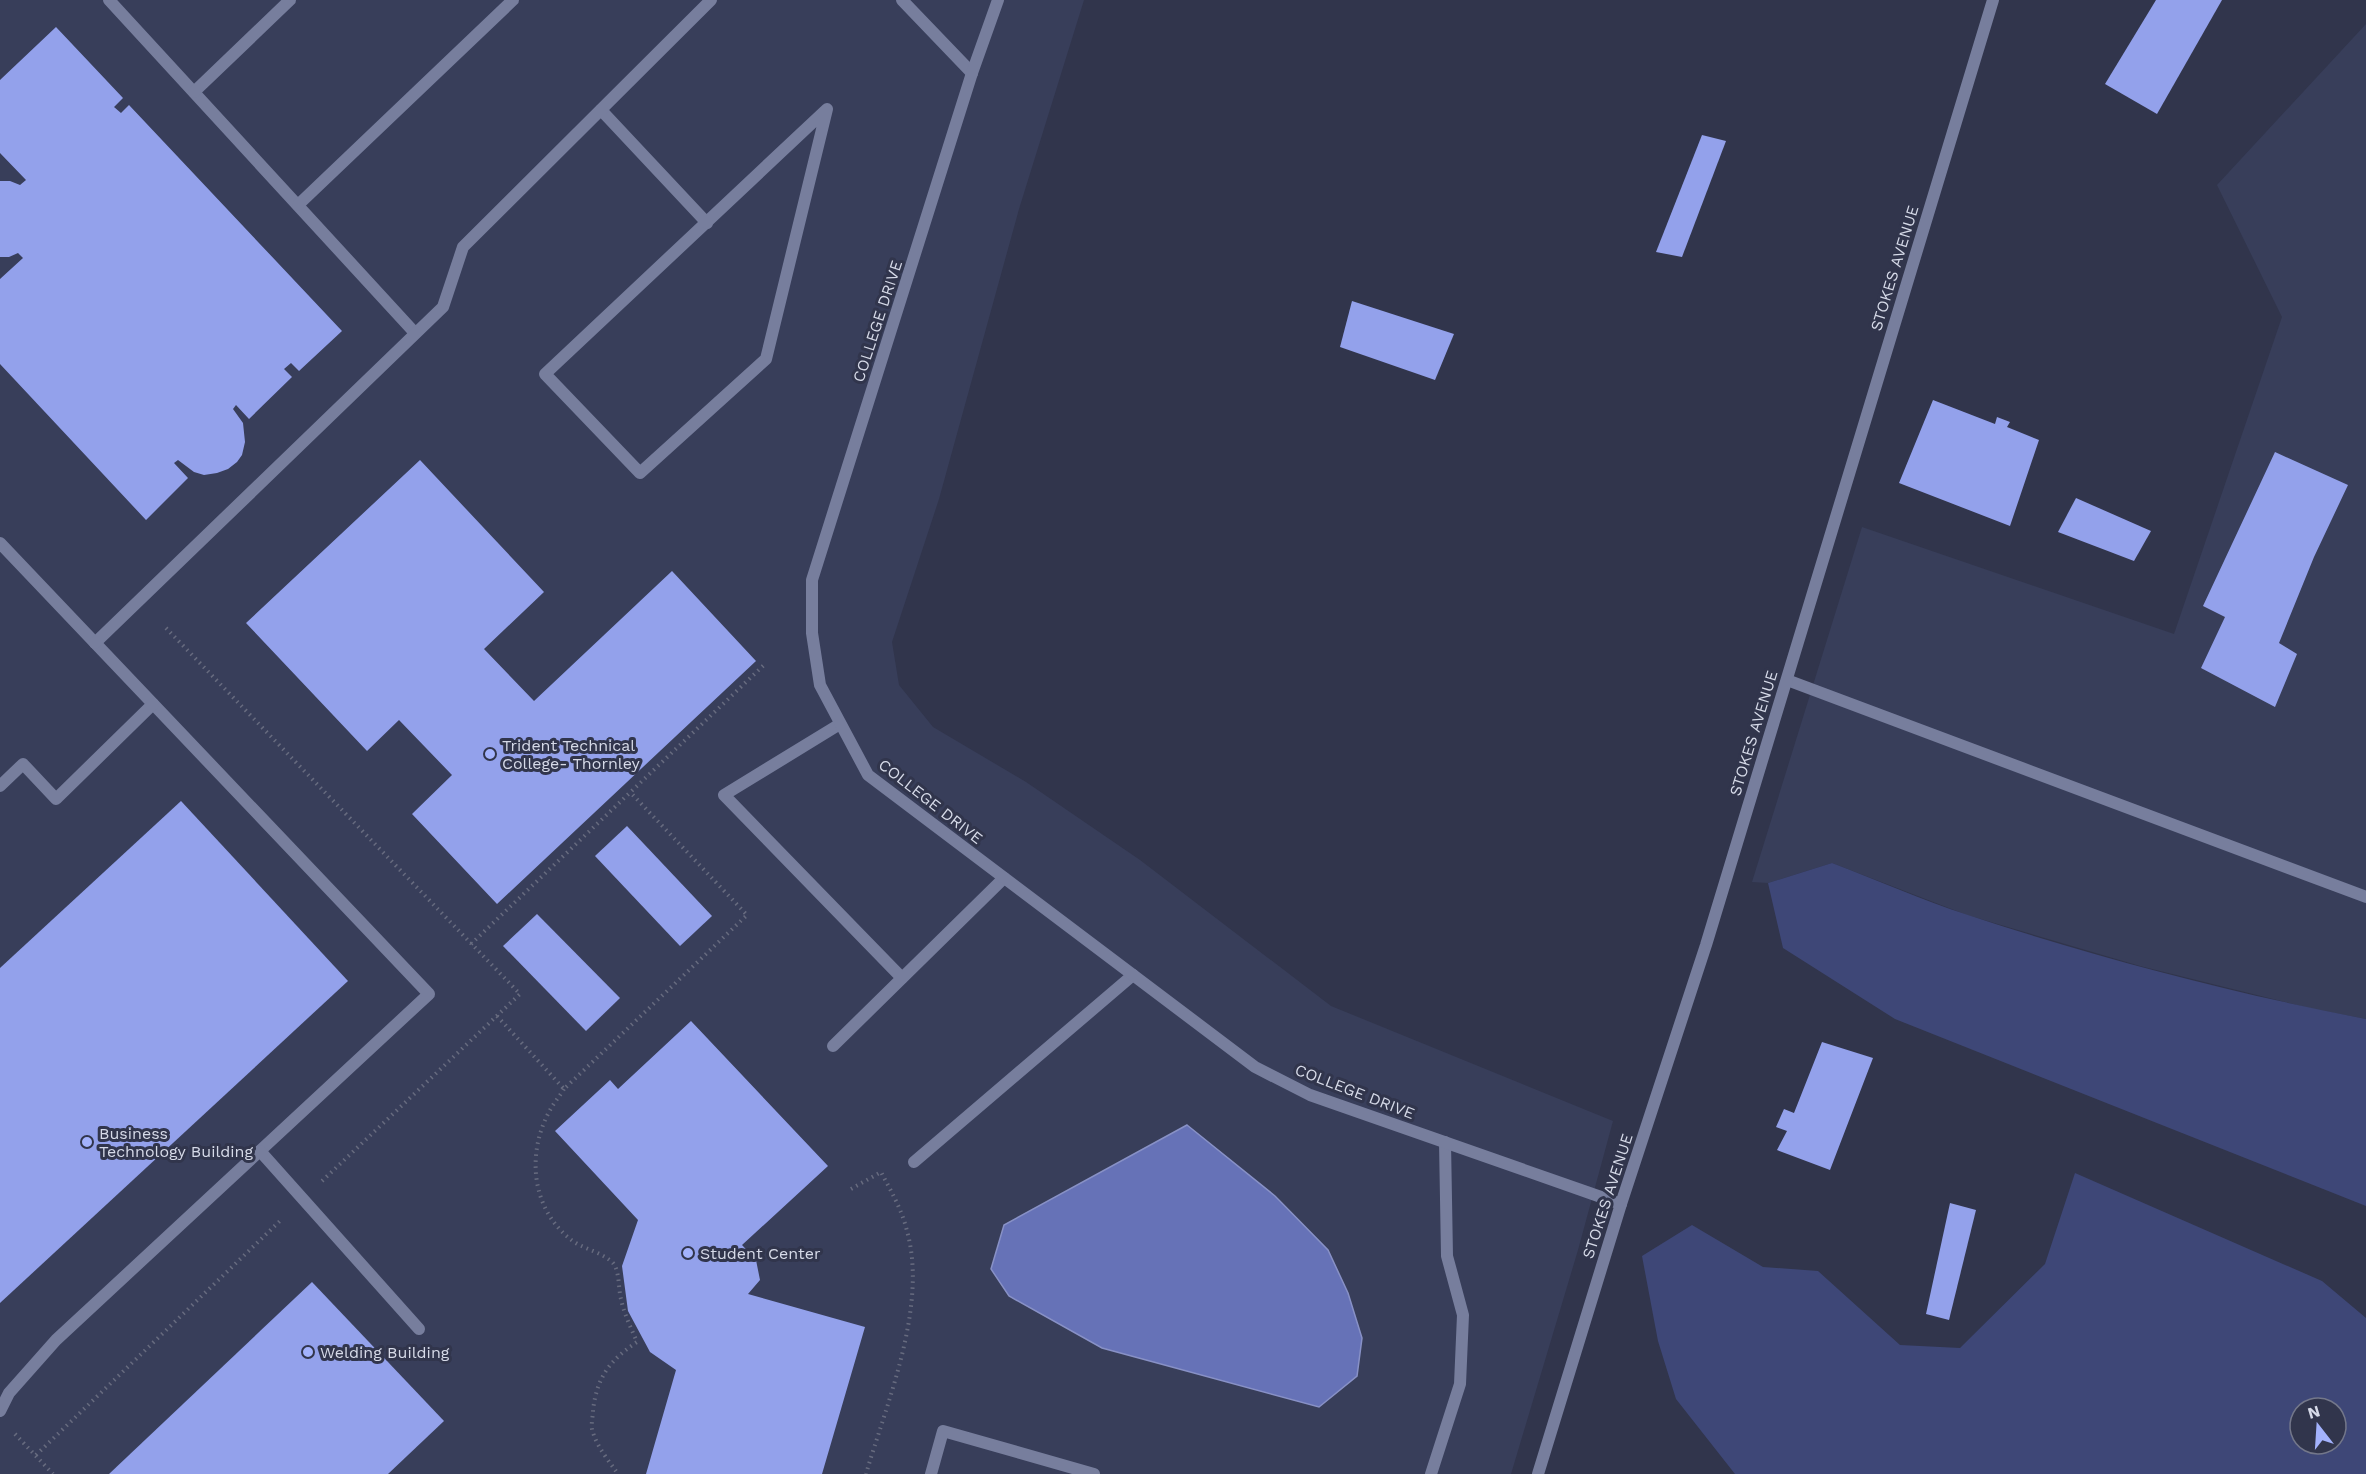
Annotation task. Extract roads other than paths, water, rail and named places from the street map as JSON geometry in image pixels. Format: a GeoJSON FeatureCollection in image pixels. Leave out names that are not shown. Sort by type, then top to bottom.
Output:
{"type":"FeatureCollection","features":[{"type":"Feature","properties":{"kind":"street"},"geometry":{"type":"LineString","coordinates":[[109,0],[415,333]]}},
{"type":"Feature","properties":{"kind":"street"},"geometry":{"type":"LineString","coordinates":[[194,92],[290,0]]}},
{"type":"Feature","properties":{"kind":"street"},"geometry":{"type":"LineString","coordinates":[[298,205],[513,0]]}},
{"type":"Feature","properties":{"kind":"street"},"geometry":{"type":"LineString","coordinates":[[95,643],[442,307],[463,248],[711,0]]}},
{"type":"Feature","properties":{"kind":"street"},"geometry":{"type":"LineString","coordinates":[[902,0],[972,73]]}},
{"type":"Feature","properties":{"kind":"street","name":"COLLEGE DRIVE"},"geometry":{"type":"LineString","coordinates":[[998,0],[972,73],[812,580],[812,633],[820,685],[840,724],[868,775],[1255,1067],[1310,1095],[1621,1204]]}},
{"type":"Feature","properties":{"kind":"street","name":"STOKES AVENUE"},"geometry":{"type":"LineString","coordinates":[[1539,1474],[1621,1204],[1706,945],[1993,0]]}},
{"type":"Feature","properties":{"kind":"street"},"geometry":{"type":"LineString","coordinates":[[827,109],[766,359],[640,473],[545,374],[707,224],[827,109]]}},
{"type":"Feature","properties":{"kind":"street"},"geometry":{"type":"LineString","coordinates":[[601,110],[707,224]]}},
{"type":"Feature","properties":{"kind":"street"},"geometry":{"type":"LineString","coordinates":[[0,543],[429,994],[56,1340],[9,1393],[0,1411]]}},
{"type":"Feature","properties":{"kind":"street"},"geometry":{"type":"LineString","coordinates":[[1786,680],[2366,897]]}},
{"type":"Feature","properties":{"kind":"street"},"geometry":{"type":"LineString","coordinates":[[0,786],[24,764],[56,799],[153,704]]}},
{"type":"Feature","properties":{"kind":"street"},"geometry":{"type":"LineString","coordinates":[[840,724],[724,795],[902,978]]}},
{"type":"Feature","properties":{"kind":"street"},"geometry":{"type":"LineString","coordinates":[[833,1046],[1004,878]]}},
{"type":"Feature","properties":{"kind":"street"},"geometry":{"type":"LineString","coordinates":[[914,1162],[1133,975]]}},
{"type":"Feature","properties":{"kind":"street"},"geometry":{"type":"LineString","coordinates":[[1431,1474],[1460,1384],[1463,1315],[1447,1256],[1445,1142]]}},
{"type":"Feature","properties":{"kind":"street"},"geometry":{"type":"LineString","coordinates":[[260,1151],[419,1329]]}},
{"type":"Feature","properties":{"kind":"street"},"geometry":{"type":"LineString","coordinates":[[931,1474],[943,1431],[1094,1474]]}},
{"type":"Feature","properties":{"kind":"place","name":"Trident Technical College- Thornley"},"geometry":{"type":"Point","coordinates":[490,754]}},
{"type":"Feature","properties":{"kind":"place","name":"Business Technology Building"},"geometry":{"type":"Point","coordinates":[87,1142]}},
{"type":"Feature","properties":{"kind":"place","name":"Student Center"},"geometry":{"type":"Point","coordinates":[688,1253]}},
{"type":"Feature","properties":{"kind":"place","name":"Welding Building"},"geometry":{"type":"Point","coordinates":[308,1352]}}]}
